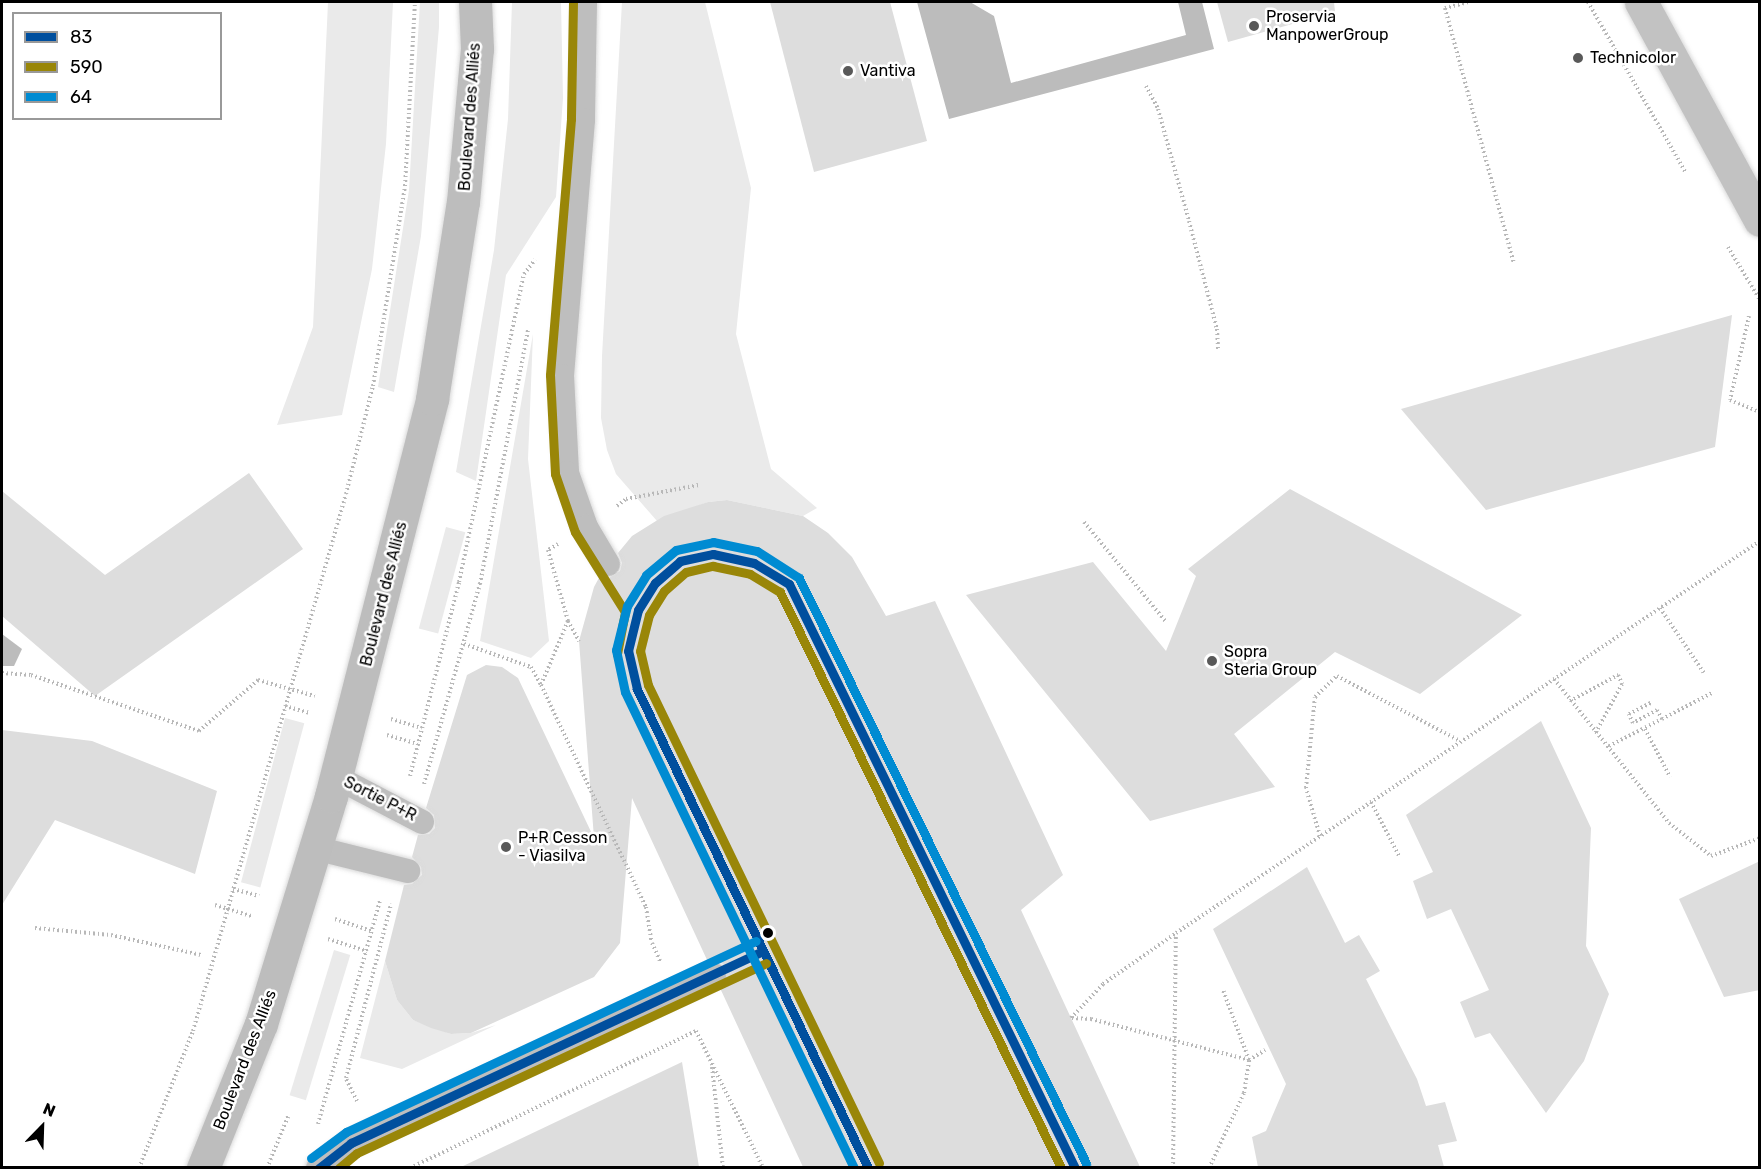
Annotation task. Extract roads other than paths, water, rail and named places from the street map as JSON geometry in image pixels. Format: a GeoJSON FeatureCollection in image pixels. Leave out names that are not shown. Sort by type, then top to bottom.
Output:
{"type":"FeatureCollection","features":[{"type":"Feature","properties":{"kind":"main road","name":"Boulevard des Alliés"},"geometry":{"type":"LineString","coordinates":[[203,1167],[261,1024],[315,848],[336,777],[432,399],[463,202],[477,49],[475,2]]}},
{"type":"Feature","properties":{"kind":"street"},"geometry":{"type":"LineString","coordinates":[[1641,2],[1760,220]]}},
{"type":"Feature","properties":{"kind":"lane"},"geometry":{"type":"LineString","coordinates":[[585,2],[583,120],[562,376],[567,473],[586,528],[608,564]]}},
{"type":"Feature","properties":{"kind":"lane","name":"Sortie P+R"},"geometry":{"type":"LineString","coordinates":[[336,777],[413,816]]}},
{"type":"Feature","properties":{"kind":"lane"},"geometry":{"type":"LineString","coordinates":[[315,848],[399,870]]}},
{"type":"Feature","properties":{"kind":"lane"},"geometry":{"type":"LineString","coordinates":[[318,1167],[351,1143],[714,975]]}},
{"type":"Feature","properties":{"kind":"place","name":"Proservia ManpowerGroup"},"geometry":{"type":"Point","coordinates":[1254,26]}},
{"type":"Feature","properties":{"kind":"place","name":"Technicolor"},"geometry":{"type":"Point","coordinates":[1578,58]}},
{"type":"Feature","properties":{"kind":"place","name":"Vantiva"},"geometry":{"type":"Point","coordinates":[848,71]}},
{"type":"Feature","properties":{"kind":"place","name":"Sopra Steria Group"},"geometry":{"type":"Point","coordinates":[1212,661]}},
{"type":"Feature","properties":{"kind":"place","name":"P+R Cesson - Viasilva"},"geometry":{"type":"Point","coordinates":[506,847]}}]}
